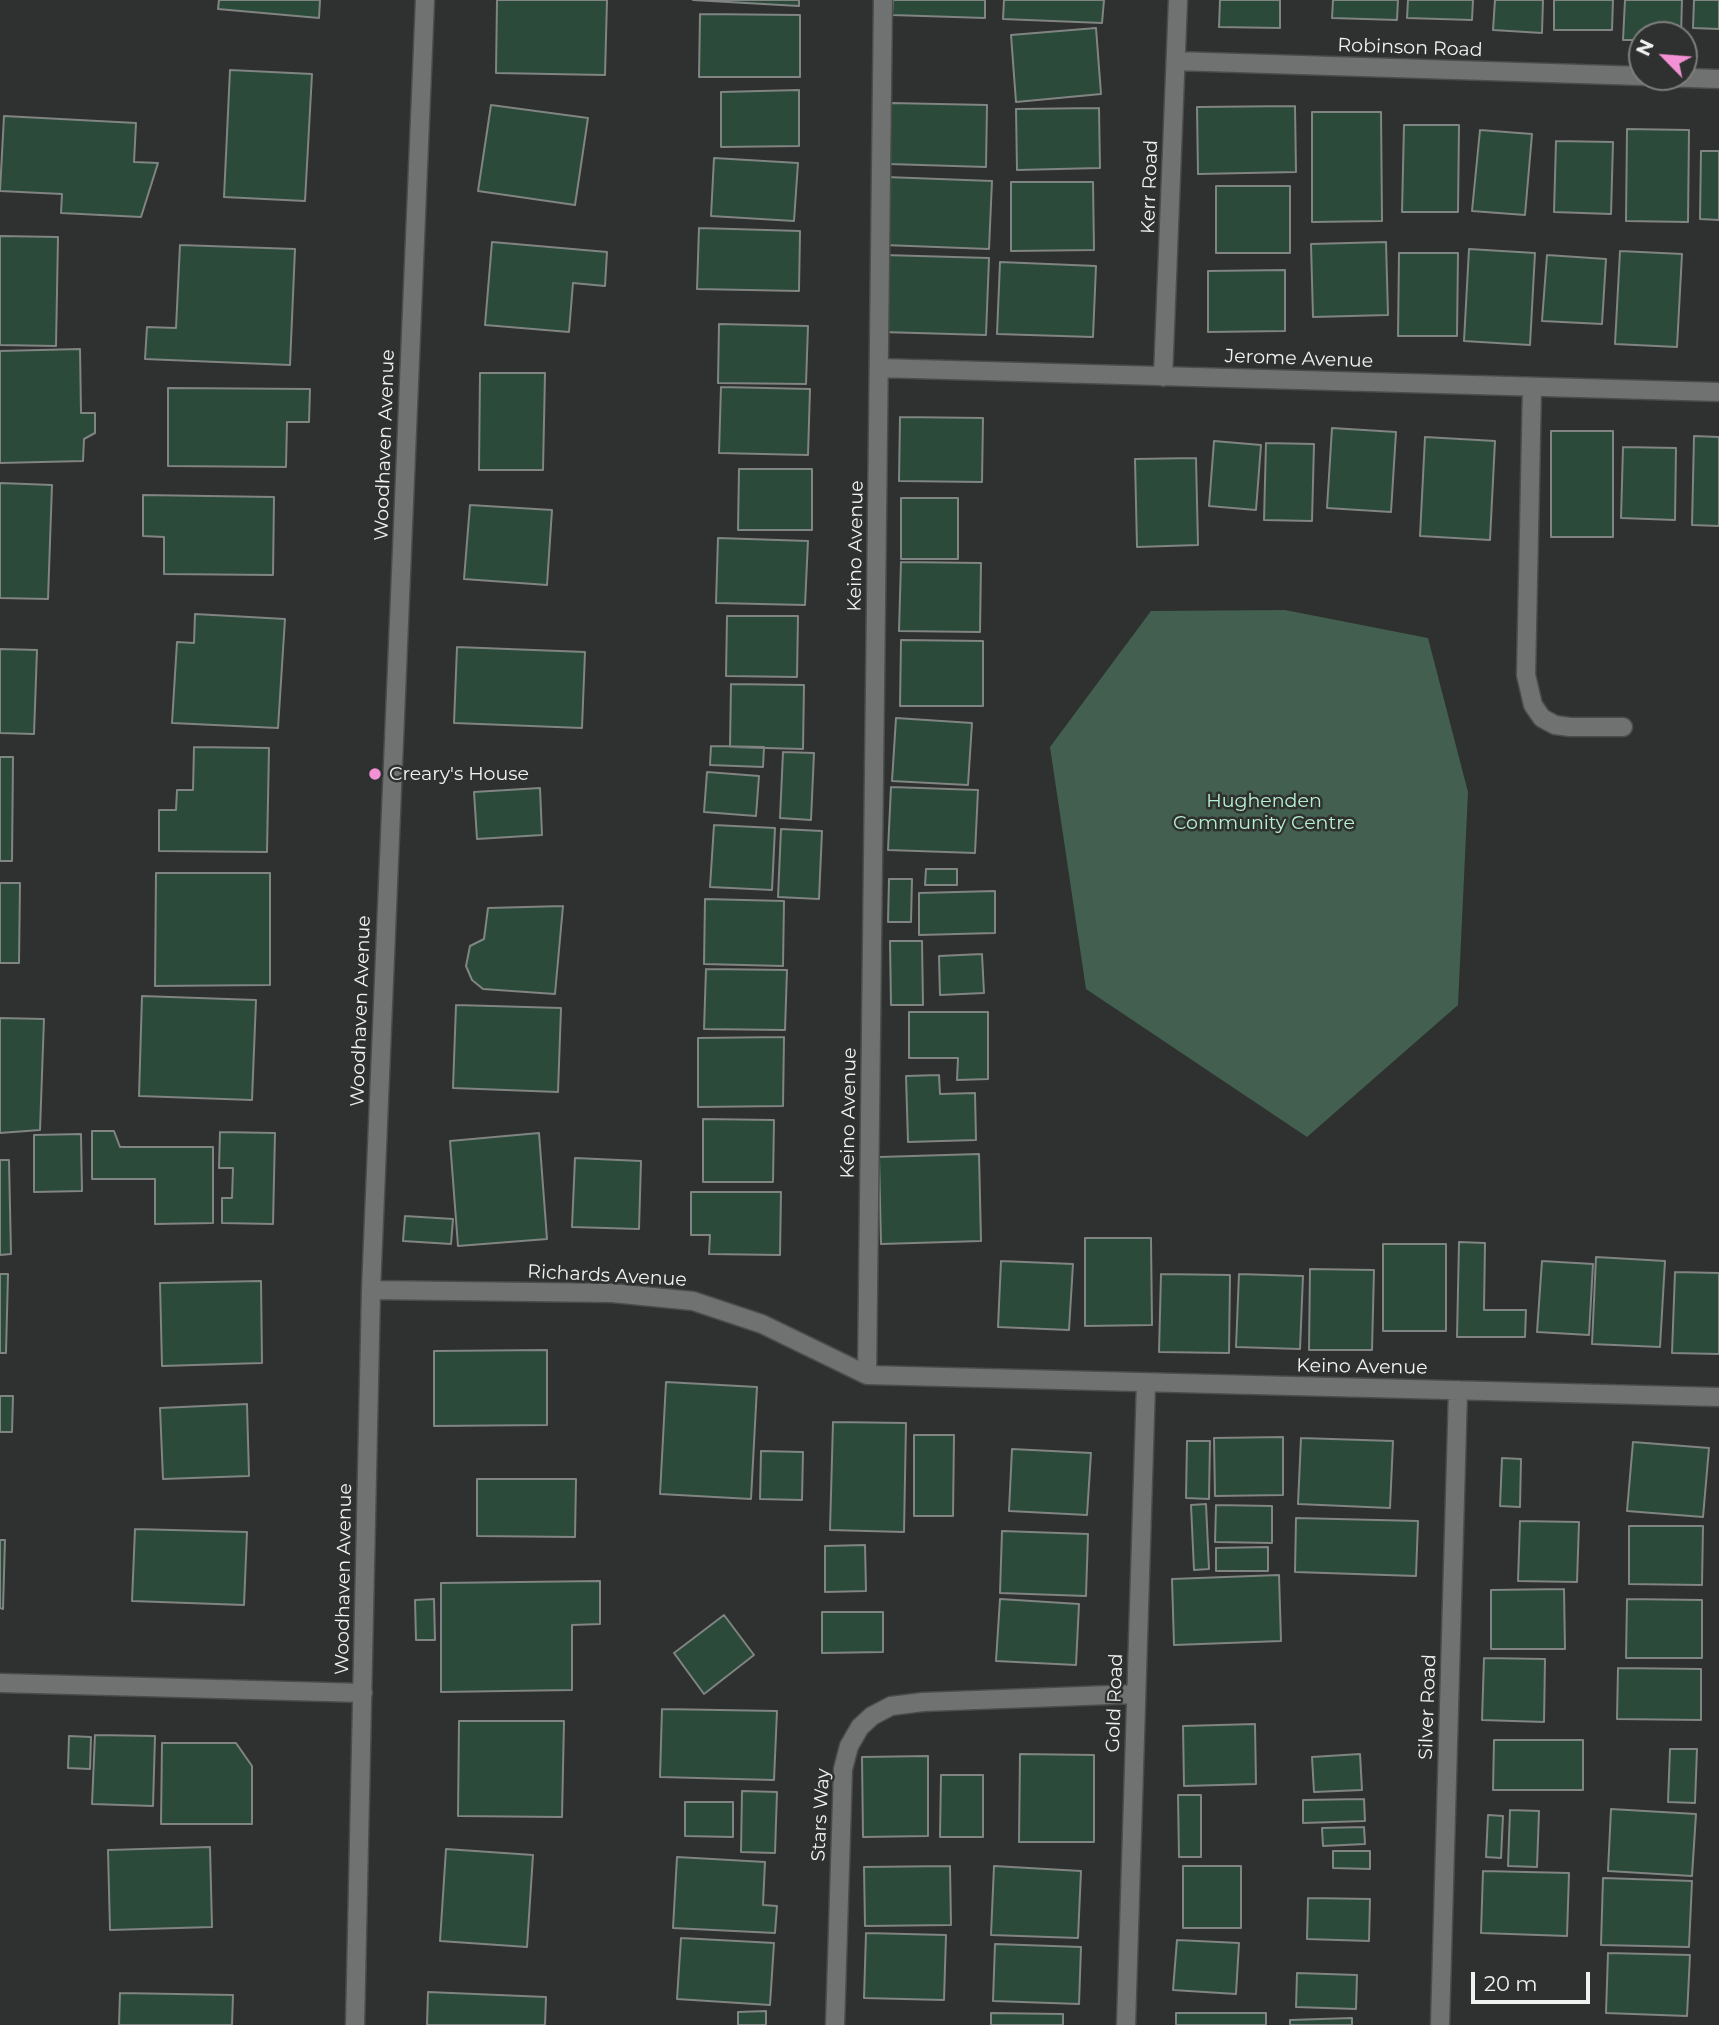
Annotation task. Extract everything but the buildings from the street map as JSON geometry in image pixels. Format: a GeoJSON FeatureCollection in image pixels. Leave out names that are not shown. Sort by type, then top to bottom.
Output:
{"type":"FeatureCollection","features":[{"type":"Feature","properties":{"kind":"street","name":"Woodhaven Avenue"},"geometry":{"type":"LineString","coordinates":[[355,2025],[371,1290],[425,0]]}},
{"type":"Feature","properties":{"kind":"street","name":"Keino Avenue"},"geometry":{"type":"LineString","coordinates":[[883,0],[867,1375],[1719,1397]]}},
{"type":"Feature","properties":{"kind":"street","name":"Kerr Road"},"geometry":{"type":"LineString","coordinates":[[1163,377],[1178,0]]}},
{"type":"Feature","properties":{"kind":"street","name":"Robinson Road"},"geometry":{"type":"LineString","coordinates":[[1176,61],[1628,76]]}},
{"type":"Feature","properties":{"kind":"street"},"geometry":{"type":"LineString","coordinates":[[1698,78],[1719,79]]}},
{"type":"Feature","properties":{"kind":"street","name":"Jerome Avenue"},"geometry":{"type":"LineString","coordinates":[[879,368],[1719,392]]}},
{"type":"Feature","properties":{"kind":"street"},"geometry":{"type":"LineString","coordinates":[[1532,387],[1526,675],[1533,705],[1542,718],[1555,725],[1623,727]]}},
{"type":"Feature","properties":{"kind":"street","name":"Richards Avenue"},"geometry":{"type":"LineString","coordinates":[[371,1290],[612,1293],[692,1301],[762,1324],[867,1375]]}},
{"type":"Feature","properties":{"kind":"street","name":"Gold Road"},"geometry":{"type":"LineString","coordinates":[[1126,2025],[1146,1383]]}},
{"type":"Feature","properties":{"kind":"street","name":"Silver Road"},"geometry":{"type":"LineString","coordinates":[[1440,2025],[1458,1390]]}},
{"type":"Feature","properties":{"kind":"street"},"geometry":{"type":"LineString","coordinates":[[0,1683],[363,1693]]}},
{"type":"Feature","properties":{"kind":"street","name":"Stars Way"},"geometry":{"type":"LineString","coordinates":[[835,2025],[843,1769],[849,1746],[860,1727],[872,1716],[891,1706],[923,1702],[1136,1694]]}},
{"type":"Feature","properties":{"kind":"green space","name":"Hughenden Community Centre"},"geometry":{"type":"Polygon","coordinates":[[[1285,610],[1428,638],[1468,792],[1458,1005],[1307,1137],[1086,989],[1050,747],[1151,611],[1285,610]]]}},
{"type":"Feature","properties":{"kind":"place","name":"Creary's House"},"geometry":{"type":"Point","coordinates":[375,774]}}]}
